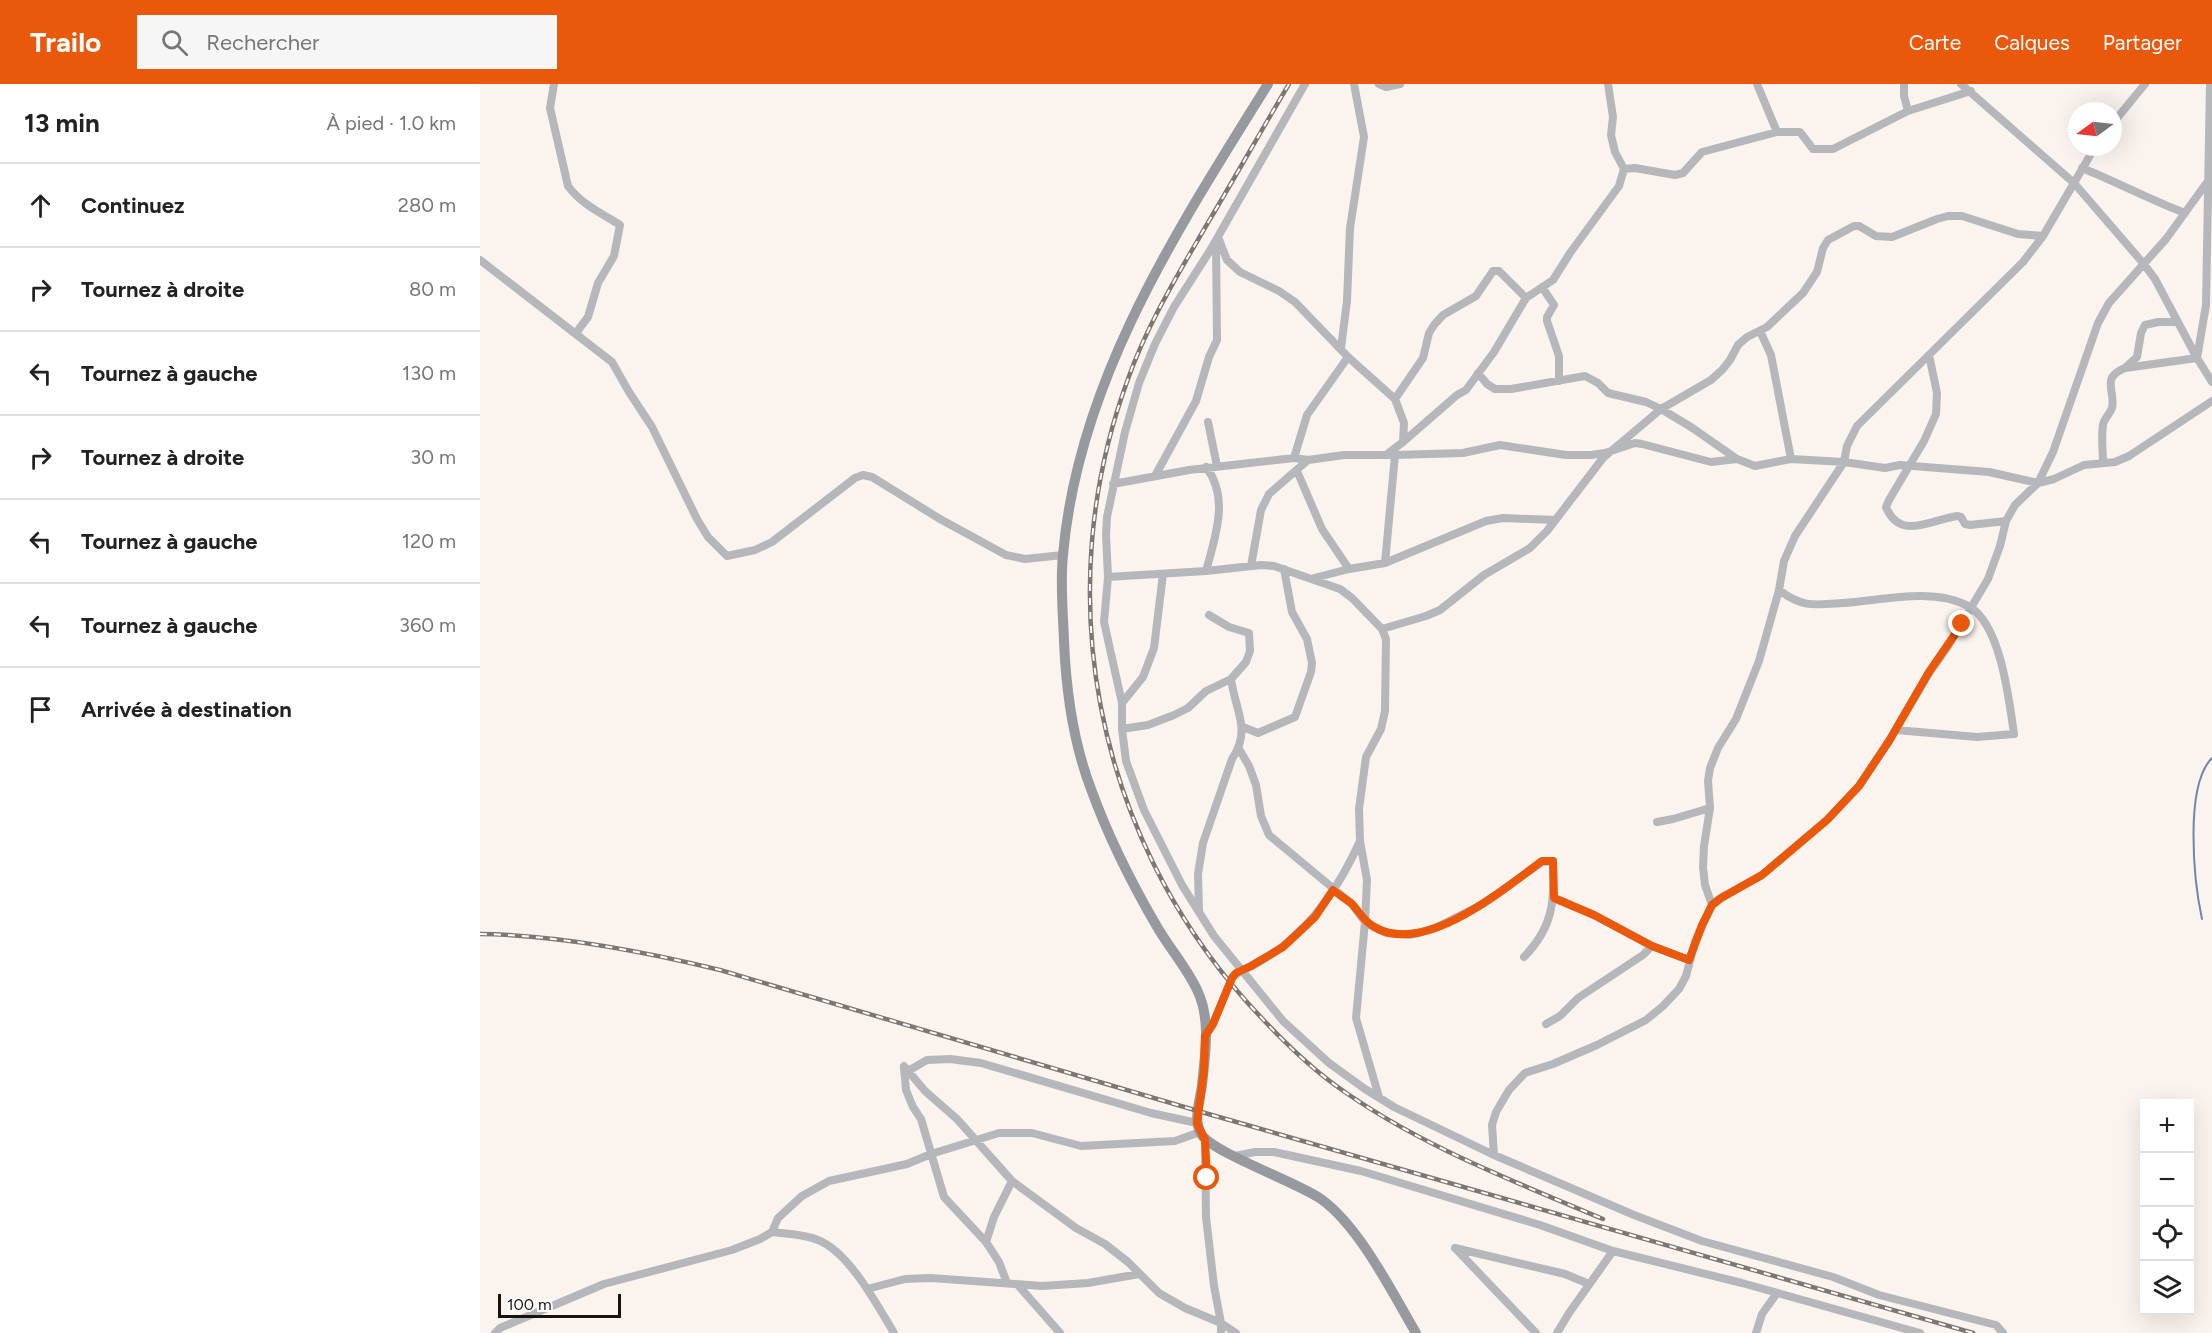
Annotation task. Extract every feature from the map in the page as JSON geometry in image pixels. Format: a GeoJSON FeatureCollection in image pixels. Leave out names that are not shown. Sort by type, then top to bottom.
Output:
{"type":"FeatureCollection","features":[{"type":"Feature","properties":{"kind":"street"},"geometry":{"type":"LineString","coordinates":[[554,84],[550,108],[568,186],[575,196],[588,206],[620,225],[614,256],[598,283],[588,317],[576,333]]}},
{"type":"Feature","properties":{"kind":"street"},"geometry":{"type":"LineString","coordinates":[[1221,1333],[1206,1218],[1201,1132],[1204,1007],[1197,990],[1143,901],[1111,839],[1089,786],[1075,731],[1066,681],[1062,601],[1063,555],[1074,483],[1084,443],[1098,398],[1123,340],[1150,281],[1174,238],[1268,84]]}},
{"type":"Feature","properties":{"kind":"street"},"geometry":{"type":"LineString","coordinates":[[1305,84],[1217,239],[1174,307],[1155,344],[1139,383],[1113,484],[1106,535],[1108,577],[1104,622],[1122,703],[1126,761],[1144,810],[1182,885],[1214,936],[1283,1021],[1329,1063],[1379,1097],[1494,1155],[1702,1241],[1833,1277],[1879,1295],[1996,1325],[2003,1333]]}},
{"type":"Feature","properties":{"kind":"street"},"geometry":{"type":"LineString","coordinates":[[1341,348],[1347,301],[1350,228],[1364,137],[1354,84]]}},
{"type":"Feature","properties":{"kind":"street"},"geometry":{"type":"LineString","coordinates":[[1379,84],[1386,87],[1400,84]]}},
{"type":"Feature","properties":{"kind":"street"},"geometry":{"type":"LineString","coordinates":[[1385,455],[1404,442],[1450,400],[1466,390],[1503,339],[1526,298],[1553,279],[1619,186],[1624,169],[1615,152],[1611,135],[1613,117],[1608,84]]}},
{"type":"Feature","properties":{"kind":"street"},"geometry":{"type":"LineString","coordinates":[[1757,84],[1777,132]]}},
{"type":"Feature","properties":{"kind":"street"},"geometry":{"type":"LineString","coordinates":[[1904,84],[1908,111]]}},
{"type":"Feature","properties":{"kind":"street"},"geometry":{"type":"LineString","coordinates":[[1961,84],[2074,183],[2143,263],[2155,279],[2212,382]]}},
{"type":"Feature","properties":{"kind":"street"},"geometry":{"type":"LineString","coordinates":[[2122,112],[2145,84]]}},
{"type":"Feature","properties":{"kind":"street"},"geometry":{"type":"LineString","coordinates":[[2197,358],[2206,306],[2210,84]]}},
{"type":"Feature","properties":{"kind":"street"},"geometry":{"type":"LineString","coordinates":[[1624,169],[1635,168],[1675,175],[1683,173],[1702,152],[1777,132],[1800,132],[1813,149],[1824,151],[1833,149],[1908,111],[1971,92]]}},
{"type":"Feature","properties":{"kind":"street"},"geometry":{"type":"LineString","coordinates":[[1712,905],[1705,885],[1703,867],[1710,808],[1707,781],[1718,748],[1736,719],[1759,661],[1779,590],[1784,561],[1795,536],[1844,462],[1847,446],[1857,426],[2009,278],[2043,236],[2090,156]]}},
{"type":"Feature","properties":{"kind":"street"},"geometry":{"type":"LineString","coordinates":[[2082,168],[2146,198],[2185,213]]}},
{"type":"Feature","properties":{"kind":"street"},"geometry":{"type":"LineString","coordinates":[[1494,1155],[1492,1125],[1509,1090],[1525,1073],[1553,1064],[1646,1020],[1663,1006],[1679,989],[1686,976],[1689,960],[1712,905],[1762,875],[1843,804],[1868,774],[1988,579],[2006,521],[2015,505],[2038,483],[2064,425],[2098,323],[2109,303],[2166,239],[2208,181]]}},
{"type":"Feature","properties":{"kind":"street"},"geometry":{"type":"LineString","coordinates":[[1382,629],[1440,610],[1484,574],[1530,548],[1603,458],[1661,409],[1711,380],[1730,360],[1738,345],[1747,336],[1767,327],[1803,293],[1817,272],[1823,248],[1828,240],[1854,226],[1863,228],[1876,236],[1892,237],[1948,216],[1962,216],[2018,234],[2043,236]]}},
{"type":"Feature","properties":{"kind":"street"},"geometry":{"type":"LineString","coordinates":[[1217,239],[1227,260],[1240,272],[1279,291],[1295,302],[1348,357],[1395,399],[1404,423],[1404,442]]}},
{"type":"Feature","properties":{"kind":"street"},"geometry":{"type":"LineString","coordinates":[[1155,476],[1196,401],[1209,357],[1217,339],[1217,239]]}},
{"type":"Feature","properties":{"kind":"street"},"geometry":{"type":"LineString","coordinates":[[480,260],[612,362],[628,392],[652,427],[697,519],[708,537],[727,556],[755,550],[772,542],[855,478],[863,475],[872,477],[940,519],[1006,555],[1025,559],[1063,555]]}},
{"type":"Feature","properties":{"kind":"street"},"geometry":{"type":"LineString","coordinates":[[1395,399],[1423,358],[1434,325],[1443,315],[1476,296],[1493,271],[1499,271],[1526,298]]}},
{"type":"Feature","properties":{"kind":"street"},"geometry":{"type":"LineString","coordinates":[[1542,287],[1554,305],[1547,321],[1559,356],[1559,381]]}},
{"type":"Feature","properties":{"kind":"street"},"geometry":{"type":"LineString","coordinates":[[2103,463],[2103,424],[2112,406],[2111,378],[2137,357],[2141,333],[2145,325],[2158,322],[2178,322]]}},
{"type":"Feature","properties":{"kind":"street"},"geometry":{"type":"LineString","coordinates":[[1760,331],[1771,355],[1791,459]]}},
{"type":"Feature","properties":{"kind":"street"},"geometry":{"type":"LineString","coordinates":[[1929,355],[1937,393],[1936,414],[1924,441],[1886,507],[1891,518],[1899,525],[1911,527],[1958,516],[1965,524],[1970,525],[2006,521]]}},
{"type":"Feature","properties":{"kind":"street"},"geometry":{"type":"LineString","coordinates":[[1294,458],[1307,415],[1348,357]]}},
{"type":"Feature","properties":{"kind":"street"},"geometry":{"type":"LineString","coordinates":[[2125,368],[2197,358]]}},
{"type":"Feature","properties":{"kind":"street"},"geometry":{"type":"LineString","coordinates":[[1478,373],[1487,384],[1495,389],[1585,376],[1598,383],[1608,393],[1646,402],[1661,409],[1737,459],[1755,466],[1791,459],[1844,462],[1885,468],[1900,465],[1989,471],[2038,483],[2054,479],[2084,465],[2115,462],[2129,456],[2212,401]]}},
{"type":"Feature","properties":{"kind":"street"},"geometry":{"type":"LineString","coordinates":[[1209,422],[1217,466]]}},
{"type":"Feature","properties":{"kind":"street"},"geometry":{"type":"LineString","coordinates":[[1113,484],[1206,467],[1294,458],[1308,460],[1344,454],[1395,456],[1463,453],[1500,445],[1566,455],[1591,455],[1635,443],[1711,462],[1737,459]]}},
{"type":"Feature","properties":{"kind":"street"},"geometry":{"type":"LineString","coordinates":[[1385,563],[1395,456]]}},
{"type":"Feature","properties":{"kind":"street"},"geometry":{"type":"LineString","coordinates":[[1251,566],[1261,510],[1269,494],[1308,460]]}},
{"type":"Feature","properties":{"kind":"street"},"geometry":{"type":"LineString","coordinates":[[1206,467],[1217,485],[1220,515],[1206,571]]}},
{"type":"Feature","properties":{"kind":"street"},"geometry":{"type":"LineString","coordinates":[[1297,471],[1322,529],[1350,569]]}},
{"type":"Feature","properties":{"kind":"street"},"geometry":{"type":"LineString","coordinates":[[1312,578],[1385,563],[1485,521],[1503,518],[1555,520]]}},
{"type":"Feature","properties":{"kind":"street"},"geometry":{"type":"LineString","coordinates":[[1108,577],[1261,565],[1284,569],[1340,589],[1382,629],[1386,639],[1385,711],[1381,729],[1366,757],[1359,809],[1360,841],[1366,880],[1365,922],[1356,1018],[1379,1097]]}},
{"type":"Feature","properties":{"kind":"street"},"geometry":{"type":"LineString","coordinates":[[1243,727],[1258,733],[1295,717],[1311,672],[1310,651],[1304,632],[1292,612],[1284,569]]}},
{"type":"Feature","properties":{"kind":"street"},"geometry":{"type":"LineString","coordinates":[[1122,703],[1143,677],[1154,648],[1163,574]]}},
{"type":"Feature","properties":{"kind":"street"},"geometry":{"type":"LineString","coordinates":[[1779,590],[1791,600],[1812,605],[1921,596],[1937,597],[1971,608],[1983,620],[1994,642],[2004,672],[2014,734],[1977,737],[1896,730]]}},
{"type":"Feature","properties":{"kind":"street"},"geometry":{"type":"LineString","coordinates":[[1122,729],[1148,725],[1188,708],[1206,691],[1231,679],[1246,662],[1250,651],[1249,633],[1219,622],[1209,615]]}},
{"type":"Feature","properties":{"kind":"street"},"geometry":{"type":"LineString","coordinates":[[1199,912],[1198,874],[1203,843],[1232,759],[1239,749],[1243,727],[1233,697],[1231,679]]}},
{"type":"Feature","properties":{"kind":"street"},"geometry":{"type":"LineString","coordinates":[[1239,749],[1256,785],[1261,816],[1269,835],[1352,904],[1365,922],[1376,929],[1410,935],[1433,929],[1481,905],[1542,861],[1553,861],[1554,898],[1539,941],[1524,957]]}},
{"type":"Feature","properties":{"kind":"street"},"geometry":{"type":"LineString","coordinates":[[1657,822],[1710,808]]}},
{"type":"Feature","properties":{"kind":"street"},"geometry":{"type":"LineString","coordinates":[[1205,1036],[1213,1024],[1229,982],[1236,973],[1283,947],[1315,917],[1348,867],[1360,841]]}},
{"type":"Feature","properties":{"kind":"street"},"geometry":{"type":"LineString","coordinates":[[1554,898],[1594,915],[1652,946],[1689,960]]}},
{"type":"Feature","properties":{"kind":"street"},"geometry":{"type":"LineString","coordinates":[[1546,1024],[1560,1016],[1578,998],[1634,961],[1652,946]]}},
{"type":"Feature","properties":{"kind":"street"},"geometry":{"type":"LineString","coordinates":[[908,1071],[927,1060],[950,1059],[981,1063],[1150,1113],[1201,1132],[1234,1156],[1324,1201],[1370,1254],[1416,1333]]}},
{"type":"Feature","properties":{"kind":"street"},"geometry":{"type":"LineString","coordinates":[[1007,1283],[999,1262],[986,1242],[944,1197],[921,1119],[906,1090],[904,1066],[925,1091],[957,1119],[1012,1181],[1076,1228],[1105,1244],[1128,1262],[1159,1293],[1185,1308],[1221,1323],[1236,1333]]}},
{"type":"Feature","properties":{"kind":"street"},"geometry":{"type":"LineString","coordinates":[[772,1232],[778,1218],[802,1196],[830,1181],[907,1164],[931,1154],[999,1133],[1032,1132],[1081,1146],[1175,1140],[1201,1132]]}},
{"type":"Feature","properties":{"kind":"street"},"geometry":{"type":"LineString","coordinates":[[1234,1156],[1255,1152],[1274,1152],[1361,1171],[1540,1225],[1613,1251],[1684,1268],[1920,1333]]}},
{"type":"Feature","properties":{"kind":"street"},"geometry":{"type":"LineString","coordinates":[[986,1242],[994,1217],[1012,1181]]}},
{"type":"Feature","properties":{"kind":"street"},"geometry":{"type":"LineString","coordinates":[[495,1333],[500,1328],[604,1284],[732,1250],[772,1232],[819,1240],[853,1269],[894,1333]]}},
{"type":"Feature","properties":{"kind":"street"},"geometry":{"type":"LineString","coordinates":[[1536,1333],[1455,1248],[1565,1274],[1589,1284]]}},
{"type":"Feature","properties":{"kind":"street"},"geometry":{"type":"LineString","coordinates":[[1557,1333],[1613,1251]]}},
{"type":"Feature","properties":{"kind":"street"},"geometry":{"type":"LineString","coordinates":[[867,1289],[905,1279],[931,1278],[1061,1285],[1139,1274]]}},
{"type":"Feature","properties":{"kind":"street"},"geometry":{"type":"LineString","coordinates":[[1017,1284],[1060,1333]]}},
{"type":"Feature","properties":{"kind":"street"},"geometry":{"type":"LineString","coordinates":[[1756,1333],[1762,1314],[1777,1293]]}},
{"type":"Feature","properties":{"kind":"waterway"},"geometry":{"type":"LineString","coordinates":[[2202,919],[2194,859],[2194,811],[2203,771],[2212,758]]}},
{"type":"Feature","properties":{"kind":"railway"},"geometry":{"type":"LineString","coordinates":[[1289,84],[1153,320],[1128,379],[1104,460],[1092,543],[1091,625],[1101,707],[1121,786],[1153,862],[1194,934],[1246,1001],[1299,1056],[1366,1106],[1431,1143],[1465,1160],[1603,1219]]}},
{"type":"Feature","properties":{"kind":"railway"},"geometry":{"type":"LineString","coordinates":[[480,934],[570,941],[720,970],[1198,1111],[1973,1333]]}},
{"type":"Feature","properties":{"kind":"route"},"geometry":{"type":"LineString","coordinates":[[1207,1178],[1205,1140],[1197,1123],[1204,1070],[1205,1036],[1213,1024],[1229,982],[1236,973],[1283,947],[1315,917],[1333,890],[1352,904],[1365,922],[1376,929],[1386,933],[1410,935],[1433,929],[1481,905],[1542,861],[1553,861],[1554,898],[1594,915],[1652,946],[1689,960],[1712,905],[1762,875],[1827,820],[1859,786],[1889,741],[1929,672],[1962,624]]}}]}
